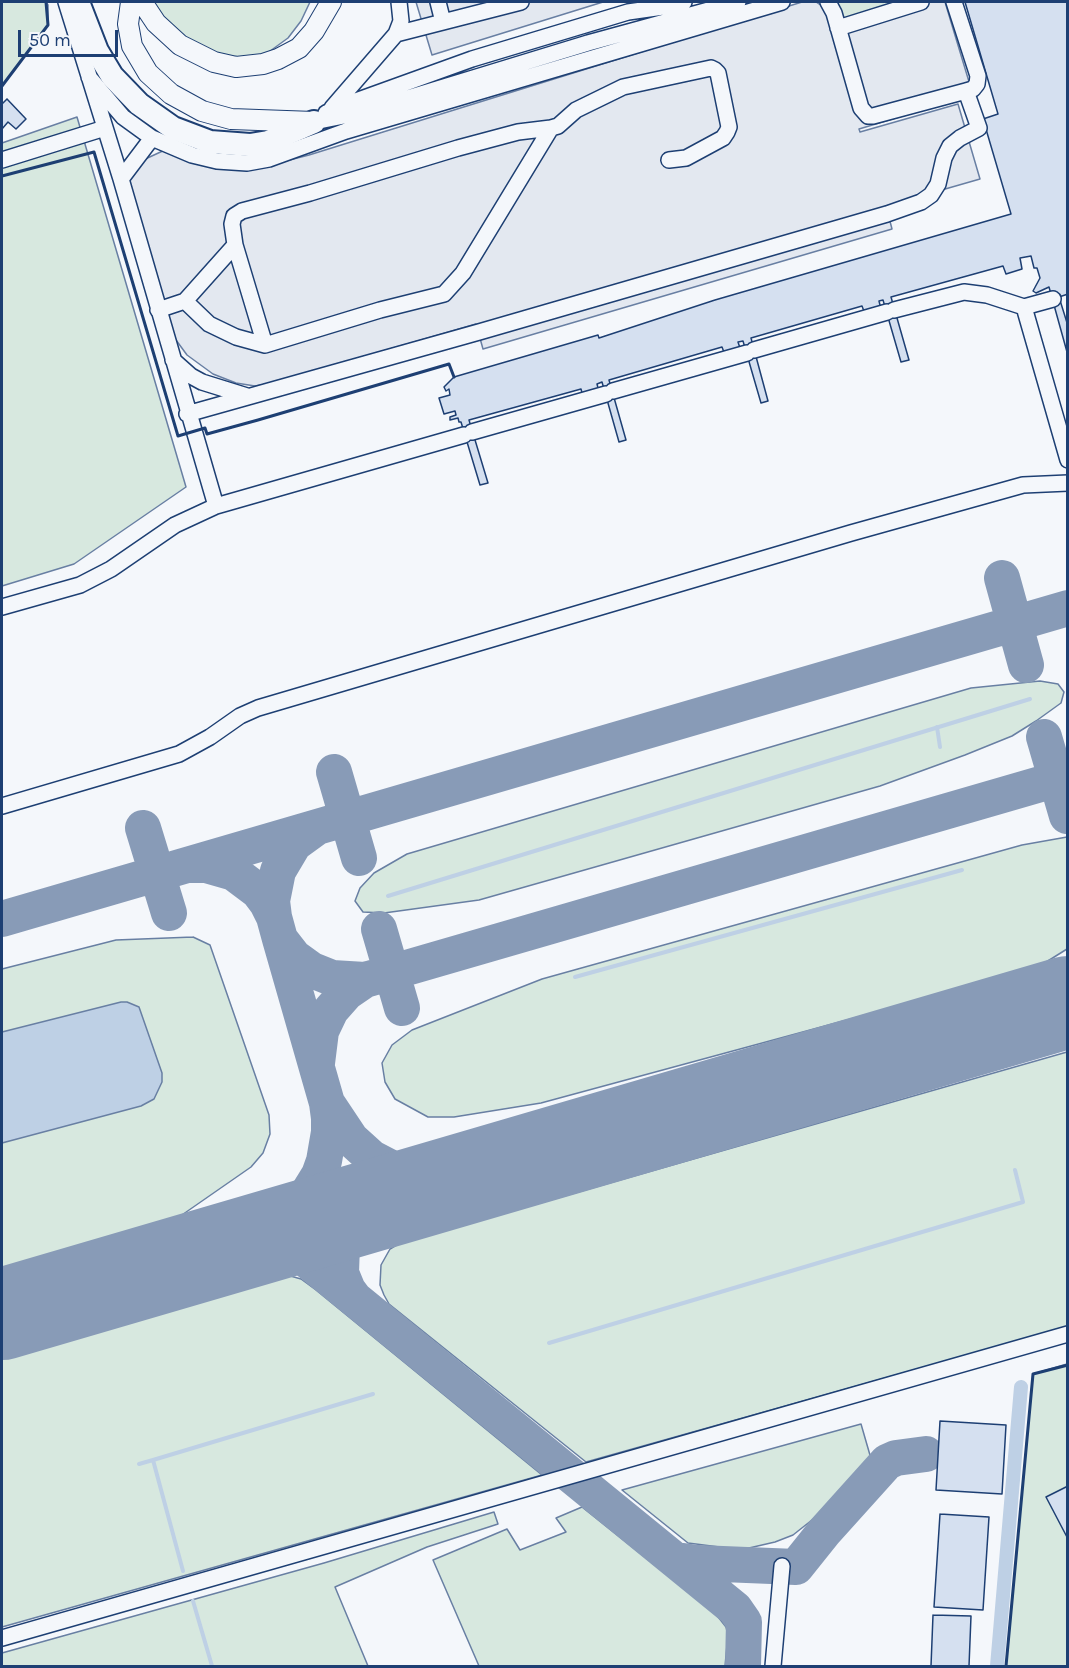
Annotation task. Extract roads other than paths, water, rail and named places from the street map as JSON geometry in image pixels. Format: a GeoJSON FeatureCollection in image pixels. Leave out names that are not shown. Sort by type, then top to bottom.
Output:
{"type":"FeatureCollection","features":[{"type":"Feature","properties":{"kind":"highway"},"geometry":{"type":"LineString","coordinates":[[78,2],[101,59],[118,83],[139,104],[161,121],[184,134],[220,144],[250,145],[268,142],[321,117]]}},
{"type":"Feature","properties":{"kind":"main road"},"geometry":{"type":"LineString","coordinates":[[131,2],[128,24],[132,46],[148,73],[171,94],[202,111],[231,119],[321,117]]}},
{"type":"Feature","properties":{"kind":"main road"},"geometry":{"type":"LineString","coordinates":[[142,2],[156,23],[180,45],[214,63],[236,67],[263,64],[299,48],[314,31],[331,2]]}},
{"type":"Feature","properties":{"kind":"lane"},"geometry":{"type":"LineString","coordinates":[[66,2],[121,179],[187,414],[216,506]]}},
{"type":"Feature","properties":{"kind":"lane"},"geometry":{"type":"LineString","coordinates":[[321,117],[396,34],[401,21],[399,2]]}},
{"type":"Feature","properties":{"kind":"lane"},"geometry":{"type":"LineString","coordinates":[[438,2],[443,22]]}},
{"type":"Feature","properties":{"kind":"lane"},"geometry":{"type":"LineString","coordinates":[[396,34],[521,2]]}},
{"type":"Feature","properties":{"kind":"lane"},"geometry":{"type":"LineString","coordinates":[[628,12],[645,2]]}},
{"type":"Feature","properties":{"kind":"lane"},"geometry":{"type":"LineString","coordinates":[[321,117],[472,59],[628,12],[684,2]]}},
{"type":"Feature","properties":{"kind":"lane"},"geometry":{"type":"LineString","coordinates":[[321,117],[359,113],[588,43],[738,2]]}},
{"type":"Feature","properties":{"kind":"lane"},"geometry":{"type":"LineString","coordinates":[[89,77],[123,117],[152,138],[192,155],[217,161],[248,163],[269,159],[346,131],[782,2]]}},
{"type":"Feature","properties":{"kind":"lane"},"geometry":{"type":"LineString","coordinates":[[828,2],[838,28],[861,108],[868,116],[873,117],[973,89],[977,84],[978,76],[954,2]]}},
{"type":"Feature","properties":{"kind":"lane"},"geometry":{"type":"LineString","coordinates":[[838,28],[915,2]]}},
{"type":"Feature","properties":{"kind":"lane"},"geometry":{"type":"LineString","coordinates":[[265,345],[235,245],[232,224],[234,216],[242,210],[310,193],[518,132],[558,126],[576,110],[622,87],[711,68],[718,73],[729,127],[728,132],[716,143],[686,158],[669,160]]}},
{"type":"Feature","properties":{"kind":"lane"},"geometry":{"type":"LineString","coordinates":[[187,414],[887,214],[921,202],[932,195],[938,184],[944,158],[950,146],[979,128],[966,91]]}},
{"type":"Feature","properties":{"kind":"lane"},"geometry":{"type":"LineString","coordinates":[[2,160],[105,128]]}},
{"type":"Feature","properties":{"kind":"lane"},"geometry":{"type":"LineString","coordinates":[[185,301],[209,324],[236,337],[265,345],[380,310],[444,294],[456,282],[551,128]]}},
{"type":"Feature","properties":{"kind":"lane"},"geometry":{"type":"LineString","coordinates":[[121,179],[152,138]]}},
{"type":"Feature","properties":{"kind":"lane"},"geometry":{"type":"LineString","coordinates":[[158,310],[185,301],[235,245]]}},
{"type":"Feature","properties":{"kind":"lane"},"geometry":{"type":"LineString","coordinates":[[2,607],[80,585],[111,569],[175,525],[216,506],[750,351],[964,292],[987,295],[1023,307],[1060,297]]}},
{"type":"Feature","properties":{"kind":"lane"},"geometry":{"type":"LineString","coordinates":[[1023,307],[1068,460]]}},
{"type":"Feature","properties":{"kind":"lane"},"geometry":{"type":"LineString","coordinates":[[171,357],[191,376],[202,382],[234,393],[253,396]]}},
{"type":"Feature","properties":{"kind":"lane"},"geometry":{"type":"LineString","coordinates":[[2,806],[179,754],[210,737],[240,716],[258,708],[851,533],[1023,485],[1068,483]]}},
{"type":"Feature","properties":{"kind":"lane"},"geometry":{"type":"LineString","coordinates":[[2,1638],[1068,1334]]}},
{"type":"Feature","properties":{"kind":"lane"},"geometry":{"type":"LineString","coordinates":[[773,1666],[782,1566]]}},
{"type":"Feature","properties":{"kind":"water"},"geometry":{"type":"Polygon","coordinates":[[[121,1002],[139,1007],[162,1073],[162,1082],[154,1099],[141,1106],[2,1143],[2,1032],[121,1002]]]}},
{"type":"Feature","properties":{"kind":"waterway"},"geometry":{"type":"LineString","coordinates":[[388,896],[1030,699]]}},
{"type":"Feature","properties":{"kind":"waterway"},"geometry":{"type":"LineString","coordinates":[[937,727],[940,747]]}},
{"type":"Feature","properties":{"kind":"waterway"},"geometry":{"type":"LineString","coordinates":[[575,977],[962,870]]}},
{"type":"Feature","properties":{"kind":"waterway"},"geometry":{"type":"LineString","coordinates":[[549,1343],[1023,1202],[1015,1170]]}},
{"type":"Feature","properties":{"kind":"waterway"},"geometry":{"type":"LineString","coordinates":[[997,1666],[1021,1387]]}},
{"type":"Feature","properties":{"kind":"waterway"},"geometry":{"type":"LineString","coordinates":[[153,1460],[373,1394]]}},
{"type":"Feature","properties":{"kind":"waterway"},"geometry":{"type":"LineString","coordinates":[[139,1464],[153,1460],[183,1571]]}},
{"type":"Feature","properties":{"kind":"waterway"},"geometry":{"type":"LineString","coordinates":[[193,1601],[212,1666]]}}]}
